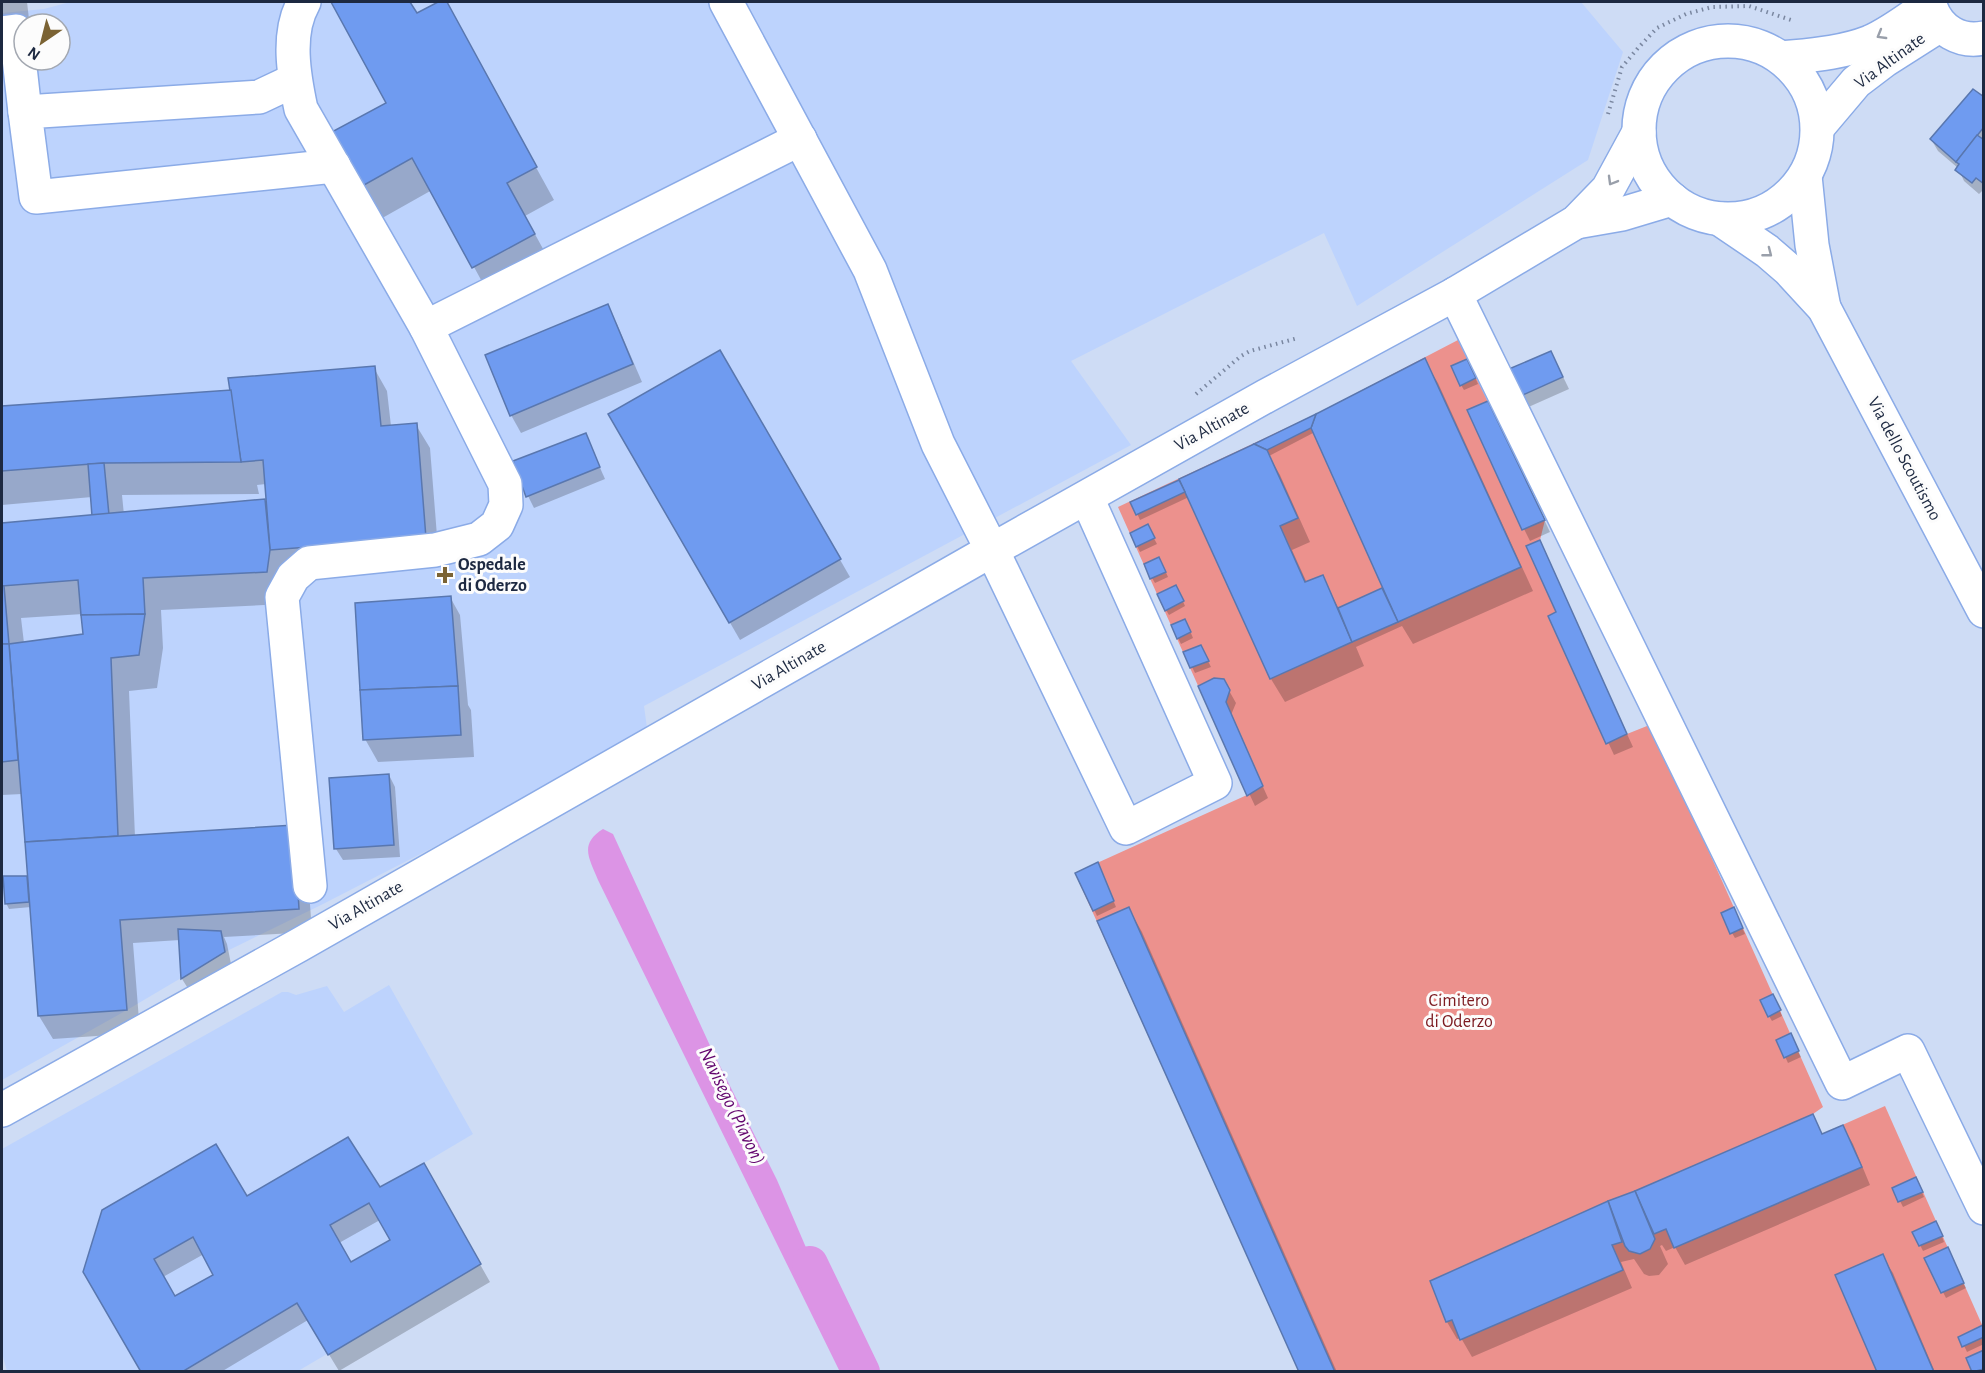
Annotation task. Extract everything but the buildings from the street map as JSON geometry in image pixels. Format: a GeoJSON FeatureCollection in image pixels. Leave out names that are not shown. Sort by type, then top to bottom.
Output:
{"type":"FeatureCollection","features":[{"type":"Feature","properties":{"kind":"street"},"geometry":{"type":"LineString","coordinates":[[304,2],[294,33],[295,80],[301,109],[426,327],[505,484],[506,505],[497,525],[479,539],[435,549],[309,563],[293,576],[282,597],[310,886]]}},
{"type":"Feature","properties":{"kind":"street"},"geometry":{"type":"LineString","coordinates":[[726,2],[870,270],[938,444],[992,550],[1126,828],[1215,783],[1087,498]]}},
{"type":"Feature","properties":{"kind":"street","name":"Via Altinate"},"geometry":{"type":"LineString","coordinates":[[1934,10],[1951,33],[1963,39],[1983,38]]}},
{"type":"Feature","properties":{"kind":"street","name":"Via Altinate"},"geometry":{"type":"LineString","coordinates":[[1782,58],[1834,52],[1870,42],[1904,22],[1934,10]]}},
{"type":"Feature","properties":{"kind":"street","name":"Via Altinate"},"geometry":{"type":"LineString","coordinates":[[1818,127],[1856,82],[1885,60],[1934,10]]}},
{"type":"Feature","properties":{"kind":"street"},"geometry":{"type":"LineString","coordinates":[[2,33],[16,31],[36,197],[334,166]]}},
{"type":"Feature","properties":{"kind":"street","name":"Via Altinate"},"geometry":{"type":"LineString","coordinates":[[1728,41],[1756,45],[1782,58],[1800,77],[1813,100],[1818,127],[1815,152],[1805,176],[1789,195],[1769,210],[1745,218],[1720,219],[1695,213],[1672,199],[1655,180],[1643,157],[1639,132],[1643,104],[1656,78],[1675,58],[1700,45],[1728,41]]}},
{"type":"Feature","properties":{"kind":"street"},"geometry":{"type":"LineString","coordinates":[[25,112],[259,97],[295,80]]}},
{"type":"Feature","properties":{"kind":"street","name":"Via Altinate"},"geometry":{"type":"LineString","coordinates":[[2,1110],[1266,396],[1455,294],[1576,222],[1608,189],[1639,132]]}},
{"type":"Feature","properties":{"kind":"street"},"geometry":{"type":"LineString","coordinates":[[426,327],[800,139]]}},
{"type":"Feature","properties":{"kind":"street","name":"Via dello Scoutismo"},"geometry":{"type":"LineString","coordinates":[[1805,176],[1812,245],[1824,308]]}},
{"type":"Feature","properties":{"kind":"street","name":"Via Altinate"},"geometry":{"type":"LineString","coordinates":[[1576,222],[1622,214],[1672,199]]}},
{"type":"Feature","properties":{"kind":"street","name":"Via dello Scoutismo"},"geometry":{"type":"LineString","coordinates":[[1720,219],[1767,251],[1789,270],[1824,308],[1983,611]]}},
{"type":"Feature","properties":{"kind":"street"},"geometry":{"type":"LineString","coordinates":[[1455,294],[1842,1083],[1908,1051],[1983,1208]]}},
{"type":"Feature","properties":{"kind":"path"},"geometry":{"type":"LineString","coordinates":[[1608,116],[1622,68],[1658,28],[1686,14],[1712,7],[1749,6],[1796,22]]}},
{"type":"Feature","properties":{"kind":"path"},"geometry":{"type":"LineString","coordinates":[[1190,400],[1241,356],[1250,351],[1304,336]]}},
{"type":"Feature","properties":{"kind":"shaded area","name":"Ospedale di Oderzo"},"geometry":{"type":"Polygon","coordinates":[[[70,2],[1581,2],[1623,52],[1588,160],[1357,306],[1324,233],[1071,361],[1131,445],[644,706],[647,728],[434,847],[225,952],[2,1080],[2,13],[12,12],[12,72],[72,72],[72,12],[12,12],[44,9],[70,2]]]}},
{"type":"Feature","properties":{"kind":"shaded area"},"geometry":{"type":"Polygon","coordinates":[[[389,985],[473,1134],[424,1163],[481,1264],[298,1371],[7,1371],[2,1353],[2,1149],[282,992],[296,995],[327,986],[344,1012],[389,985]]]}},
{"type":"Feature","properties":{"kind":"green space","name":"Cimitero di Oderzo"},"geometry":{"type":"Polygon","coordinates":[[[1458,340],[1545,520],[1540,540],[1627,734],[1652,724],[1823,1107],[1813,1114],[1822,1134],[1885,1106],[1983,1327],[1983,1371],[1299,1371],[1075,873],[1247,795],[1118,507],[1316,414],[1458,340]]]}},
{"type":"Feature","properties":{"kind":"water"},"geometry":{"type":"Polygon","coordinates":[[[603,829],[613,834],[712,1050],[777,1180],[859,1371],[839,1370],[598,880],[589,858],[588,846],[603,829]]]}},
{"type":"Feature","properties":{"kind":"waterway","name":"Navisego (Piavon)"},"geometry":{"type":"LineString","coordinates":[[810,1264],[862,1372]]}},
{"type":"Feature","properties":{"kind":"place","name":"Ospedale di Oderzo"},"geometry":{"type":"Point","coordinates":[445,575]}}]}
